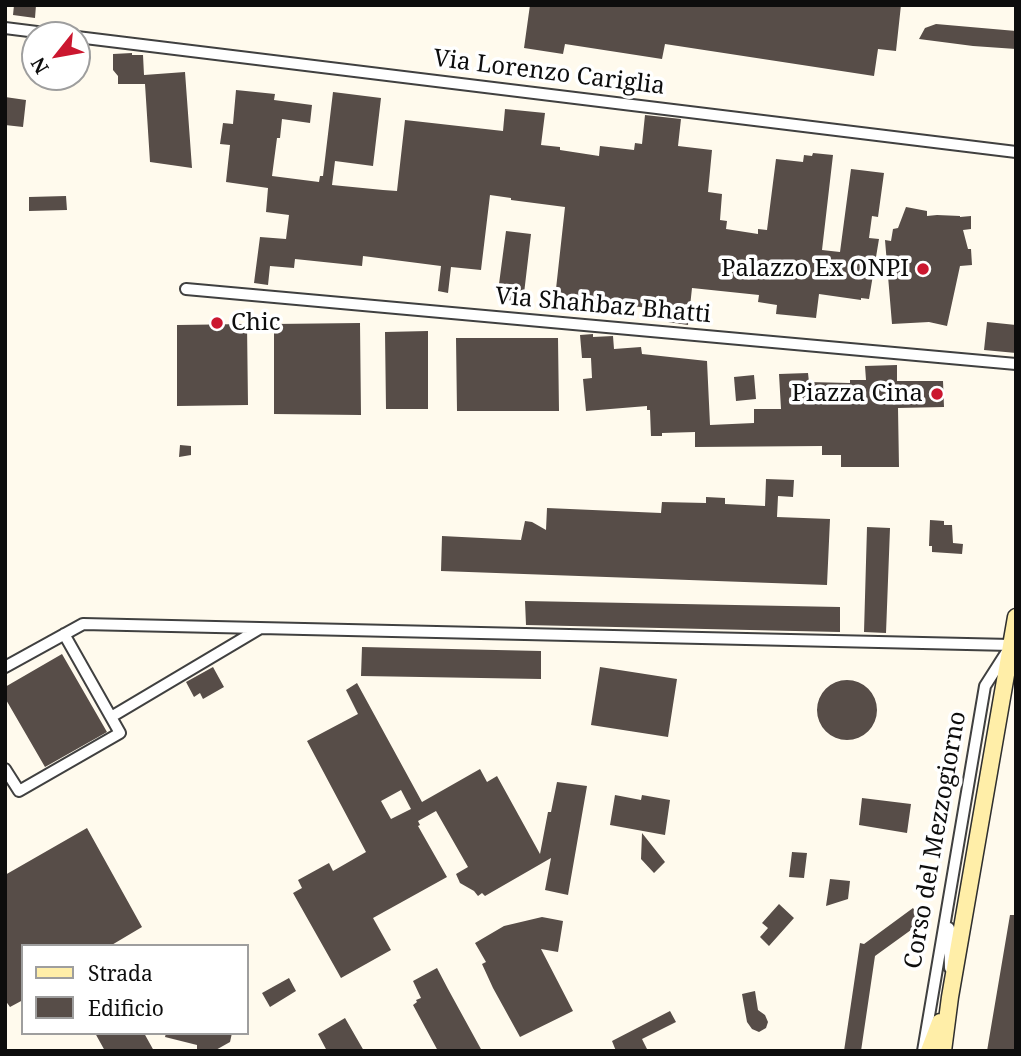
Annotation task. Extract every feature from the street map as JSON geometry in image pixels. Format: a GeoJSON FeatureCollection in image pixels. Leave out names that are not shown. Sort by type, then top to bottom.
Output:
{"type":"FeatureCollection","features":[{"type":"Feature","properties":{"kind":"main road","name":"Corso del Mezzogiorno"},"geometry":{"type":"LineString","coordinates":[[943,1051],[1016,617]]}},
{"type":"Feature","properties":{"kind":"main road"},"geometry":{"type":"LineString","coordinates":[[929,1051],[950,997]]}},
{"type":"Feature","properties":{"kind":"street","name":"Via Lorenzo Cariglia"},"geometry":{"type":"LineString","coordinates":[[91,39],[1016,152]]}},
{"type":"Feature","properties":{"kind":"street","name":"Via Shahbaz Bhatti"},"geometry":{"type":"LineString","coordinates":[[186,289],[1016,364]]}},
{"type":"Feature","properties":{"kind":"street"},"geometry":{"type":"LineString","coordinates":[[5,667],[83,624],[1012,645]]}},
{"type":"Feature","properties":{"kind":"street"},"geometry":{"type":"LineString","coordinates":[[111,717],[261,628]]}},
{"type":"Feature","properties":{"kind":"street"},"geometry":{"type":"LineString","coordinates":[[5,769],[19,791],[120,733],[65,634]]}},
{"type":"Feature","properties":{"kind":"street","name":"Corso del Mezzogiorno"},"geometry":{"type":"LineString","coordinates":[[923,1051],[985,686],[1012,645]]}},
{"type":"Feature","properties":{"kind":"street"},"geometry":{"type":"LineString","coordinates":[[948,901],[950,997]]}},
{"type":"Feature","properties":{"kind":"building"},"geometry":{"type":"Polygon","coordinates":[[[14,5],[36,5],[35,18],[13,15],[14,5]]]}},
{"type":"Feature","properties":{"kind":"building"},"geometry":{"type":"Polygon","coordinates":[[[530,5],[901,5],[896,51],[878,49],[874,76],[665,44],[662,59],[565,44],[563,54],[524,48],[530,5]]]}},
{"type":"Feature","properties":{"kind":"building"},"geometry":{"type":"Polygon","coordinates":[[[936,24],[1016,31],[1016,49],[919,39],[925,28],[936,24]]]}},
{"type":"Feature","properties":{"kind":"building"},"geometry":{"type":"Polygon","coordinates":[[[113,54],[143,55],[144,75],[185,72],[192,168],[150,162],[145,84],[118,84],[118,76],[113,70],[113,54]]]}},
{"type":"Feature","properties":{"kind":"building"},"geometry":{"type":"Polygon","coordinates":[[[236,90],[275,94],[274,100],[312,105],[310,123],[282,119],[272,176],[319,182],[320,176],[323,176],[333,92],[381,98],[373,166],[335,161],[332,185],[397,191],[405,120],[503,131],[505,109],[545,113],[541,145],[599,156],[600,146],[634,150],[635,143],[642,144],[645,115],[681,119],[678,146],[712,150],[708,192],[722,194],[720,220],[727,221],[726,229],[758,234],[758,229],[767,230],[776,159],[803,162],[804,155],[833,155],[822,250],[840,252],[851,169],[884,173],[878,217],[872,216],[869,238],[879,239],[869,299],[819,294],[816,318],[776,314],[777,305],[758,302],[759,295],[692,288],[688,325],[668,322],[669,310],[555,298],[565,207],[490,195],[481,270],[451,267],[448,293],[438,291],[441,266],[363,256],[362,266],[295,259],[294,268],[270,266],[268,285],[254,283],[260,237],[286,239],[289,215],[266,212],[268,188],[226,182],[230,145],[220,144],[223,123],[233,124],[236,90]]]}},
{"type":"Feature","properties":{"kind":"building"},"geometry":{"type":"Polygon","coordinates":[[[5,97],[26,100],[23,127],[5,125],[5,97]]]}},
{"type":"Feature","properties":{"kind":"building"},"geometry":{"type":"Polygon","coordinates":[[[66,196],[67,210],[29,211],[29,197],[66,196]]]}},
{"type":"Feature","properties":{"kind":"building","name":"Palazzo Ex ONPI"},"geometry":{"type":"Polygon","coordinates":[[[906,207],[927,211],[927,216],[971,216],[971,229],[963,230],[968,249],[971,249],[972,265],[960,266],[947,326],[929,322],[892,324],[885,240],[891,241],[893,229],[898,228],[906,207]]]}},
{"type":"Feature","properties":{"kind":"building"},"geometry":{"type":"Polygon","coordinates":[[[506,231],[531,234],[523,302],[497,299],[506,231]]]}},
{"type":"Feature","properties":{"kind":"building"},"geometry":{"type":"Polygon","coordinates":[[[987,322],[1016,325],[1016,353],[984,350],[987,322]]]}},
{"type":"Feature","properties":{"kind":"building"},"geometry":{"type":"Polygon","coordinates":[[[360,323],[361,415],[274,414],[274,324],[360,323]]]}},
{"type":"Feature","properties":{"kind":"building"},"geometry":{"type":"Polygon","coordinates":[[[247,324],[248,405],[177,406],[177,325],[247,324]]]}},
{"type":"Feature","properties":{"kind":"building"},"geometry":{"type":"Polygon","coordinates":[[[428,331],[428,409],[386,409],[385,332],[428,331]]]}},
{"type":"Feature","properties":{"kind":"building"},"geometry":{"type":"Polygon","coordinates":[[[593,334],[593,337],[613,336],[614,349],[641,347],[642,354],[707,361],[710,425],[754,423],[754,409],[781,409],[779,374],[808,373],[809,382],[850,383],[850,380],[866,380],[865,366],[897,365],[897,381],[943,381],[944,407],[898,408],[899,467],[841,467],[841,455],[822,455],[822,446],[695,447],[695,432],[651,436],[650,410],[647,410],[647,406],[586,411],[583,379],[592,378],[591,358],[582,358],[580,335],[593,334]]]}},
{"type":"Feature","properties":{"kind":"building"},"geometry":{"type":"Polygon","coordinates":[[[456,338],[558,338],[559,411],[457,411],[456,338]]]}},
{"type":"Feature","properties":{"kind":"building"},"geometry":{"type":"Polygon","coordinates":[[[754,375],[756,399],[736,401],[734,377],[754,375]]]}},
{"type":"Feature","properties":{"kind":"building"},"geometry":{"type":"Polygon","coordinates":[[[180,445],[191,446],[191,455],[179,457],[180,445]]]}},
{"type":"Feature","properties":{"kind":"building"},"geometry":{"type":"Polygon","coordinates":[[[766,479],[794,480],[793,497],[778,496],[777,517],[830,519],[827,585],[441,571],[442,536],[521,540],[525,521],[546,530],[547,508],[661,513],[662,502],[706,503],[706,497],[725,498],[725,504],[765,506],[766,479]]]}},
{"type":"Feature","properties":{"kind":"building"},"geometry":{"type":"Polygon","coordinates":[[[930,520],[944,521],[944,525],[952,525],[953,543],[963,544],[962,554],[932,552],[932,546],[929,546],[930,520]]]}},
{"type":"Feature","properties":{"kind":"building"},"geometry":{"type":"Polygon","coordinates":[[[867,527],[890,528],[886,633],[864,632],[867,527]]]}},
{"type":"Feature","properties":{"kind":"building"},"geometry":{"type":"Polygon","coordinates":[[[525,601],[840,607],[840,632],[526,625],[525,601]]]}},
{"type":"Feature","properties":{"kind":"building"},"geometry":{"type":"Polygon","coordinates":[[[362,647],[541,651],[541,679],[361,676],[362,647]]]}},
{"type":"Feature","properties":{"kind":"building"},"geometry":{"type":"Polygon","coordinates":[[[62,654],[107,732],[45,767],[5,698],[5,687],[62,654]]]}},
{"type":"Feature","properties":{"kind":"building"},"geometry":{"type":"Polygon","coordinates":[[[213,667],[224,687],[203,699],[200,693],[194,697],[186,682],[213,667]]]}},
{"type":"Feature","properties":{"kind":"building"},"geometry":{"type":"Polygon","coordinates":[[[600,667],[677,679],[668,737],[591,725],[600,667]]]}},
{"type":"Feature","properties":{"kind":"building"},"geometry":{"type":"Polygon","coordinates":[[[847,680],[864,685],[872,693],[877,710],[872,727],[864,735],[847,740],[830,735],[822,727],[817,710],[822,693],[830,685],[847,680]]]}},
{"type":"Feature","properties":{"kind":"building"},"geometry":{"type":"Polygon","coordinates":[[[357,683],[422,802],[480,769],[487,782],[497,776],[540,854],[557,782],[587,786],[568,895],[545,890],[551,858],[485,896],[482,893],[478,896],[460,883],[456,874],[468,867],[436,811],[418,821],[418,826],[447,877],[373,918],[391,950],[341,978],[293,893],[302,888],[298,880],[329,863],[333,871],[366,852],[307,741],[358,714],[346,690],[357,683]],[[401,790],[381,801],[391,819],[411,809],[401,790]]]}},
{"type":"Feature","properties":{"kind":"building"},"geometry":{"type":"Polygon","coordinates":[[[615,795],[641,800],[642,795],[670,800],[665,835],[610,825],[615,795]]]}},
{"type":"Feature","properties":{"kind":"building"},"geometry":{"type":"Polygon","coordinates":[[[862,798],[911,804],[907,833],[859,825],[862,798]]]}},
{"type":"Feature","properties":{"kind":"building"},"geometry":{"type":"Polygon","coordinates":[[[87,828],[142,927],[113,944],[21,944],[21,1001],[10,1007],[5,1000],[5,875],[87,828]]]}},
{"type":"Feature","properties":{"kind":"building"},"geometry":{"type":"Polygon","coordinates":[[[642,833],[665,862],[654,873],[641,859],[642,833]]]}},
{"type":"Feature","properties":{"kind":"building"},"geometry":{"type":"Polygon","coordinates":[[[792,852],[807,853],[804,878],[789,877],[792,852]]]}},
{"type":"Feature","properties":{"kind":"building"},"geometry":{"type":"Polygon","coordinates":[[[830,879],[850,881],[848,899],[826,906],[830,879]]]}},
{"type":"Feature","properties":{"kind":"building"},"geometry":{"type":"Polygon","coordinates":[[[779,904],[794,918],[769,946],[760,937],[768,928],[762,923],[779,904]]]}},
{"type":"Feature","properties":{"kind":"building"},"geometry":{"type":"Polygon","coordinates":[[[913,908],[922,922],[875,956],[861,1051],[844,1051],[860,943],[864,944],[913,908]]]}},
{"type":"Feature","properties":{"kind":"building"},"geometry":{"type":"Polygon","coordinates":[[[1010,915],[1016,915],[1016,1051],[987,1051],[1010,915]]]}},
{"type":"Feature","properties":{"kind":"building"},"geometry":{"type":"Polygon","coordinates":[[[542,917],[563,921],[558,952],[541,949],[573,1011],[520,1037],[493,988],[482,964],[486,962],[475,943],[504,926],[542,917]]]}},
{"type":"Feature","properties":{"kind":"building"},"geometry":{"type":"Polygon","coordinates":[[[437,968],[482,1051],[438,1051],[413,1005],[421,998],[413,981],[437,968]]]}},
{"type":"Feature","properties":{"kind":"building"},"geometry":{"type":"Polygon","coordinates":[[[289,978],[296,991],[270,1007],[262,993],[289,978]]]}},
{"type":"Feature","properties":{"kind":"building"},"geometry":{"type":"Polygon","coordinates":[[[755,991],[758,1010],[765,1015],[768,1022],[766,1028],[759,1032],[752,1029],[747,1022],[742,994],[755,991]]]}},
{"type":"Feature","properties":{"kind":"building"},"geometry":{"type":"Polygon","coordinates":[[[670,1011],[676,1022],[642,1039],[648,1051],[616,1051],[612,1041],[670,1011]]]}},
{"type":"Feature","properties":{"kind":"building"},"geometry":{"type":"Polygon","coordinates":[[[345,1018],[364,1051],[327,1051],[318,1034],[345,1018]]]}},
{"type":"Feature","properties":{"kind":"building"},"geometry":{"type":"Polygon","coordinates":[[[96,1035],[145,1035],[154,1051],[105,1051],[96,1035]]]}},
{"type":"Feature","properties":{"kind":"building"},"geometry":{"type":"Polygon","coordinates":[[[232,1035],[230,1042],[214,1051],[197,1051],[197,1045],[165,1037],[232,1035]]]}},
{"type":"Feature","properties":{"kind":"place","name":"Palazzo Ex ONPI"},"geometry":{"type":"Point","coordinates":[923,269]}},
{"type":"Feature","properties":{"kind":"place","name":"Chic"},"geometry":{"type":"Point","coordinates":[217,323]}},
{"type":"Feature","properties":{"kind":"place","name":"Piazza Cina"},"geometry":{"type":"Point","coordinates":[937,394]}}]}
